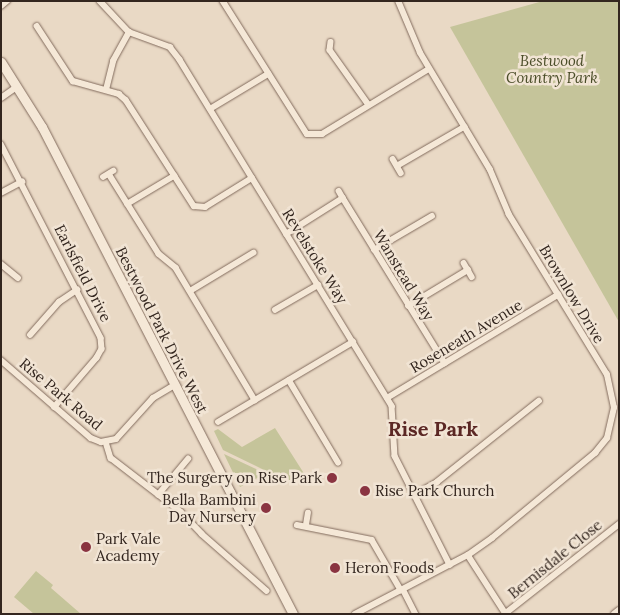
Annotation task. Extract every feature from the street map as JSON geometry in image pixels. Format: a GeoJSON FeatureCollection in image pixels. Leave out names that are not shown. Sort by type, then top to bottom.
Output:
{"type":"FeatureCollection","features":[{"type":"Feature","properties":{"kind":"street"},"geometry":{"type":"LineString","coordinates":[[1,6],[7,1]]}},
{"type":"Feature","properties":{"kind":"street","name":"Revelstoke Way"},"geometry":{"type":"LineString","coordinates":[[100,1],[129,32],[173,50],[210,109],[387,398],[394,415],[395,456],[450,564]]}},
{"type":"Feature","properties":{"kind":"street"},"geometry":{"type":"LineString","coordinates":[[223,1],[302,130],[310,135],[322,134],[429,69]]}},
{"type":"Feature","properties":{"kind":"street","name":"Brownlow Drive"},"geometry":{"type":"LineString","coordinates":[[355,614],[468,555],[595,453],[607,438],[616,414],[613,394],[607,375],[509,214],[490,170],[429,69],[398,1]]}},
{"type":"Feature","properties":{"kind":"street"},"geometry":{"type":"LineString","coordinates":[[37,26],[72,81],[106,90],[126,100],[192,205],[199,208],[252,178]]}},
{"type":"Feature","properties":{"kind":"street"},"geometry":{"type":"LineString","coordinates":[[106,90],[113,61],[129,32]]}},
{"type":"Feature","properties":{"kind":"street"},"geometry":{"type":"LineString","coordinates":[[331,42],[330,50],[369,105]]}},
{"type":"Feature","properties":{"kind":"street","name":"Bestwood Park Drive West"},"geometry":{"type":"LineString","coordinates":[[1,62],[42,127],[293,614]]}},
{"type":"Feature","properties":{"kind":"street"},"geometry":{"type":"LineString","coordinates":[[210,109],[268,74]]}},
{"type":"Feature","properties":{"kind":"street"},"geometry":{"type":"LineString","coordinates":[[1,98],[18,87]]}},
{"type":"Feature","properties":{"kind":"street"},"geometry":{"type":"LineString","coordinates":[[397,166],[464,127]]}},
{"type":"Feature","properties":{"kind":"street","name":"Earlsfield Drive"},"geometry":{"type":"LineString","coordinates":[[1,144],[101,338],[102,349],[98,358],[55,407]]}},
{"type":"Feature","properties":{"kind":"street"},"geometry":{"type":"LineString","coordinates":[[393,159],[401,174]]}},
{"type":"Feature","properties":{"kind":"street"},"geometry":{"type":"LineString","coordinates":[[108,174],[161,257],[174,266],[255,400]]}},
{"type":"Feature","properties":{"kind":"street"},"geometry":{"type":"LineString","coordinates":[[127,204],[174,176]]}},
{"type":"Feature","properties":{"kind":"street"},"geometry":{"type":"LineString","coordinates":[[1,192],[22,182]]}},
{"type":"Feature","properties":{"kind":"street","name":"Wanstead Way"},"geometry":{"type":"LineString","coordinates":[[339,192],[445,363]]}},
{"type":"Feature","properties":{"kind":"street"},"geometry":{"type":"LineString","coordinates":[[286,234],[343,198]]}},
{"type":"Feature","properties":{"kind":"street"},"geometry":{"type":"LineString","coordinates":[[374,250],[432,216]]}},
{"type":"Feature","properties":{"kind":"street"},"geometry":{"type":"LineString","coordinates":[[190,291],[251,257]]}},
{"type":"Feature","properties":{"kind":"street"},"geometry":{"type":"LineString","coordinates":[[464,263],[472,277]]}},
{"type":"Feature","properties":{"kind":"street"},"geometry":{"type":"LineString","coordinates":[[1,264],[18,278]]}},
{"type":"Feature","properties":{"kind":"street"},"geometry":{"type":"LineString","coordinates":[[408,306],[468,270]]}},
{"type":"Feature","properties":{"kind":"street"},"geometry":{"type":"LineString","coordinates":[[275,310],[318,285]]}},
{"type":"Feature","properties":{"kind":"street"},"geometry":{"type":"LineString","coordinates":[[30,335],[59,302],[77,290]]}},
{"type":"Feature","properties":{"kind":"street","name":"Roseneath Avenue"},"geometry":{"type":"LineString","coordinates":[[387,398],[558,295]]}},
{"type":"Feature","properties":{"kind":"street"},"geometry":{"type":"LineString","coordinates":[[218,422],[353,342]]}},
{"type":"Feature","properties":{"kind":"street","name":"Rise Park Road"},"geometry":{"type":"LineString","coordinates":[[1,360],[91,438],[106,442],[120,435],[156,396],[175,385]]}},
{"type":"Feature","properties":{"kind":"street"},"geometry":{"type":"LineString","coordinates":[[289,380],[338,462]]}},
{"type":"Feature","properties":{"kind":"street"},"geometry":{"type":"LineString","coordinates":[[414,495],[437,482],[539,401]]}},
{"type":"Feature","properties":{"kind":"street"},"geometry":{"type":"LineString","coordinates":[[221,411],[225,418]]}},
{"type":"Feature","properties":{"kind":"street"},"geometry":{"type":"LineString","coordinates":[[106,442],[111,458],[158,494],[254,575],[267,591]]}},
{"type":"Feature","properties":{"kind":"street"},"geometry":{"type":"LineString","coordinates":[[328,459],[334,455]]}},
{"type":"Feature","properties":{"kind":"street"},"geometry":{"type":"LineString","coordinates":[[158,494],[188,459]]}},
{"type":"Feature","properties":{"kind":"street"},"geometry":{"type":"LineString","coordinates":[[306,525],[308,513]]}},
{"type":"Feature","properties":{"kind":"street","name":"Bernisdale Close"},"geometry":{"type":"LineString","coordinates":[[506,614],[619,524]]}},
{"type":"Feature","properties":{"kind":"street"},"geometry":{"type":"LineString","coordinates":[[297,525],[306,525],[372,540],[416,614]]}},
{"type":"Feature","properties":{"kind":"street"},"geometry":{"type":"LineString","coordinates":[[468,555],[506,614]]}},
{"type":"Feature","properties":{"kind":"street"},"geometry":{"type":"LineString","coordinates":[[614,614],[619,610]]}},
{"type":"Feature","properties":{"kind":"green space","name":"Bestwood Country Park"},"geometry":{"type":"Polygon","coordinates":[[[543,1],[619,1],[619,322],[450,27],[543,1]]]}},
{"type":"Feature","properties":{"kind":"green space"},"geometry":{"type":"Polygon","coordinates":[[[275,428],[305,475],[276,485],[262,469],[223,450],[214,431],[218,429],[242,447],[275,428]]]}},
{"type":"Feature","properties":{"kind":"green space"},"geometry":{"type":"Polygon","coordinates":[[[224,454],[258,470],[272,485],[261,476],[240,487],[224,454]]]}},
{"type":"Feature","properties":{"kind":"green space"},"geometry":{"type":"Polygon","coordinates":[[[36,571],[53,585],[51,588],[81,614],[34,614],[14,597],[36,571]]]}},
{"type":"Feature","properties":{"kind":"place","name":"The Surgery on Rise Park"},"geometry":{"type":"Point","coordinates":[332,478]}},
{"type":"Feature","properties":{"kind":"place","name":"Rise Park Church"},"geometry":{"type":"Point","coordinates":[365,491]}},
{"type":"Feature","properties":{"kind":"place","name":"Bella Bambini Day Nursery"},"geometry":{"type":"Point","coordinates":[266,508]}},
{"type":"Feature","properties":{"kind":"place","name":"Park Vale Academy"},"geometry":{"type":"Point","coordinates":[86,547]}},
{"type":"Feature","properties":{"kind":"place","name":"Heron Foods"},"geometry":{"type":"Point","coordinates":[335,568]}},
{"type":"Feature","properties":{"kind":"district","name":"Rise Park"},"geometry":{"type":"Point","coordinates":[433,428]}}]}
